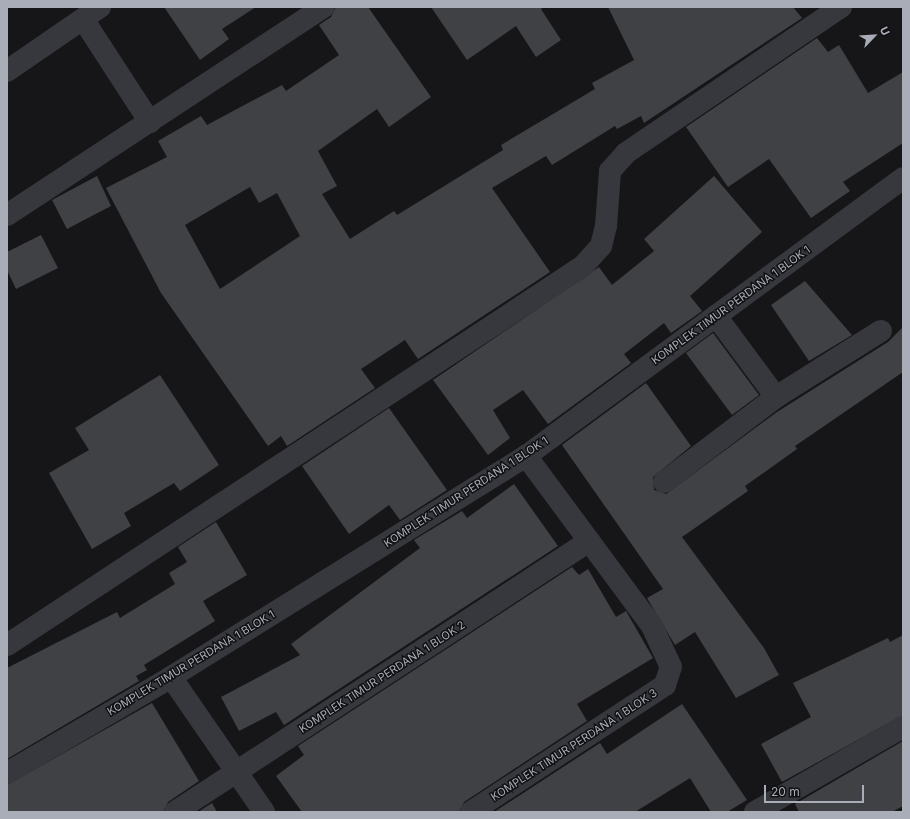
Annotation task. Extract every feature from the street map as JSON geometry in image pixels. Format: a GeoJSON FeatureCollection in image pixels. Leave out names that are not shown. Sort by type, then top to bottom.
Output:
{"type":"FeatureCollection","features":[{"type":"Feature","properties":{"kind":"street"},"geometry":{"type":"LineString","coordinates":[[7,71],[100,7]]}},
{"type":"Feature","properties":{"kind":"street"},"geometry":{"type":"LineString","coordinates":[[7,215],[324,7]]}},
{"type":"Feature","properties":{"kind":"street"},"geometry":{"type":"LineString","coordinates":[[7,645],[583,266],[601,246],[606,226],[610,171],[626,153],[841,7]]}},
{"type":"Feature","properties":{"kind":"street"},"geometry":{"type":"LineString","coordinates":[[83,19],[150,122]]}},
{"type":"Feature","properties":{"kind":"street","name":"KOMPLEK TIMUR PERDANA 1 BLOK 1"},"geometry":{"type":"LineString","coordinates":[[7,773],[171,677],[526,456],[903,178]]}},
{"type":"Feature","properties":{"kind":"street"},"geometry":{"type":"LineString","coordinates":[[716,316],[776,397]]}},
{"type":"Feature","properties":{"kind":"street"},"geometry":{"type":"LineString","coordinates":[[664,482],[776,397],[881,331]]}},
{"type":"Feature","properties":{"kind":"street","name":"KOMPLEK TIMUR PERDANA 1 BLOK 3"},"geometry":{"type":"LineString","coordinates":[[472,812],[665,685],[669,678],[671,668],[652,626],[526,456]]}},
{"type":"Feature","properties":{"kind":"street","name":"KOMPLEK TIMUR PERDANA 1 BLOK 2"},"geometry":{"type":"LineString","coordinates":[[175,812],[589,542]]}},
{"type":"Feature","properties":{"kind":"street"},"geometry":{"type":"LineString","coordinates":[[171,677],[264,812]]}},
{"type":"Feature","properties":{"kind":"street"},"geometry":{"type":"LineString","coordinates":[[755,812],[903,727]]}},
{"type":"Feature","properties":{"kind":"building"},"geometry":{"type":"Polygon","coordinates":[[[164,7],[256,7],[222,29],[229,39],[200,60],[164,7]]]}},
{"type":"Feature","properties":{"kind":"building"},"geometry":{"type":"Polygon","coordinates":[[[336,7],[368,7],[431,97],[389,127],[377,109],[318,151],[337,186],[322,194],[350,239],[394,211],[397,215],[503,150],[501,145],[595,89],[592,83],[634,60],[608,7],[793,7],[802,18],[644,123],[641,116],[617,129],[615,126],[552,165],[546,156],[492,188],[550,272],[418,359],[405,340],[361,369],[375,388],[287,446],[281,436],[268,446],[161,293],[106,188],[167,157],[158,141],[201,116],[207,125],[282,85],[286,91],[339,55],[319,25],[331,17],[336,7]],[[250,187],[185,225],[220,289],[300,236],[277,193],[259,203],[250,187]]]}},
{"type":"Feature","properties":{"kind":"building"},"geometry":{"type":"Polygon","coordinates":[[[431,7],[544,7],[541,9],[561,40],[536,57],[516,26],[467,60],[431,7]]]}},
{"type":"Feature","properties":{"kind":"building"},"geometry":{"type":"Polygon","coordinates":[[[817,38],[828,52],[839,45],[868,93],[903,72],[903,143],[843,182],[850,191],[811,218],[769,159],[728,187],[686,127],[817,38]]]}},
{"type":"Feature","properties":{"kind":"building"},"geometry":{"type":"Polygon","coordinates":[[[97,176],[111,206],[67,229],[52,200],[97,176]]]}},
{"type":"Feature","properties":{"kind":"building"},"geometry":{"type":"Polygon","coordinates":[[[714,176],[762,232],[690,296],[702,311],[671,333],[664,323],[624,354],[631,363],[548,424],[523,390],[493,410],[510,438],[488,455],[433,380],[599,267],[612,285],[654,251],[644,239],[714,176]]]}},
{"type":"Feature","properties":{"kind":"building"},"geometry":{"type":"Polygon","coordinates":[[[41,235],[58,268],[16,289],[7,270],[7,252],[41,235]]]}},
{"type":"Feature","properties":{"kind":"building"},"geometry":{"type":"Polygon","coordinates":[[[805,281],[852,335],[809,361],[771,305],[805,281]]]}},
{"type":"Feature","properties":{"kind":"building"},"geometry":{"type":"Polygon","coordinates":[[[903,327],[903,372],[795,446],[797,449],[745,486],[748,491],[682,537],[764,648],[779,675],[736,698],[695,632],[675,645],[647,598],[663,589],[562,445],[646,383],[691,446],[653,477],[654,490],[666,494],[777,412],[888,342],[903,327]]]}},
{"type":"Feature","properties":{"kind":"building"},"geometry":{"type":"Polygon","coordinates":[[[713,333],[759,395],[732,415],[686,353],[713,333]]]}},
{"type":"Feature","properties":{"kind":"building"},"geometry":{"type":"Polygon","coordinates":[[[160,375],[219,465],[180,491],[174,483],[124,513],[131,526],[92,549],[49,473],[89,450],[75,428],[160,375]]]}},
{"type":"Feature","properties":{"kind":"building"},"geometry":{"type":"Polygon","coordinates":[[[389,408],[447,490],[400,520],[389,505],[349,534],[302,466],[389,408]]]}},
{"type":"Feature","properties":{"kind":"building"},"geometry":{"type":"Polygon","coordinates":[[[514,484],[558,546],[284,725],[276,712],[239,731],[221,697],[300,655],[291,644],[420,548],[414,540],[462,511],[467,518],[514,484]]]}},
{"type":"Feature","properties":{"kind":"building"},"geometry":{"type":"Polygon","coordinates":[[[216,522],[247,575],[203,601],[215,621],[144,665],[147,670],[136,676],[139,681],[7,759],[7,668],[117,612],[120,618],[175,584],[169,573],[187,562],[178,547],[216,522]]]}},
{"type":"Feature","properties":{"kind":"building"},"geometry":{"type":"Polygon","coordinates":[[[572,567],[579,575],[588,569],[616,617],[626,611],[653,658],[577,704],[587,721],[464,802],[459,812],[302,812],[276,776],[304,755],[298,746],[572,567]]]}},
{"type":"Feature","properties":{"kind":"building"},"geometry":{"type":"Polygon","coordinates":[[[903,635],[903,715],[782,782],[761,744],[811,717],[793,683],[888,638],[890,642],[903,635]]]}},
{"type":"Feature","properties":{"kind":"building"},"geometry":{"type":"Polygon","coordinates":[[[152,703],[199,781],[168,802],[163,812],[7,812],[7,785],[152,703]]]}},
{"type":"Feature","properties":{"kind":"building"},"geometry":{"type":"Polygon","coordinates":[[[682,704],[747,800],[727,812],[711,812],[690,778],[635,812],[494,812],[600,743],[607,754],[682,704]]]}},
{"type":"Feature","properties":{"kind":"building"},"geometry":{"type":"Polygon","coordinates":[[[903,741],[903,806],[892,812],[799,812],[795,804],[903,741]]]}},
{"type":"Feature","properties":{"kind":"building"},"geometry":{"type":"Polygon","coordinates":[[[212,803],[217,812],[198,812],[212,803]]]}}]}
